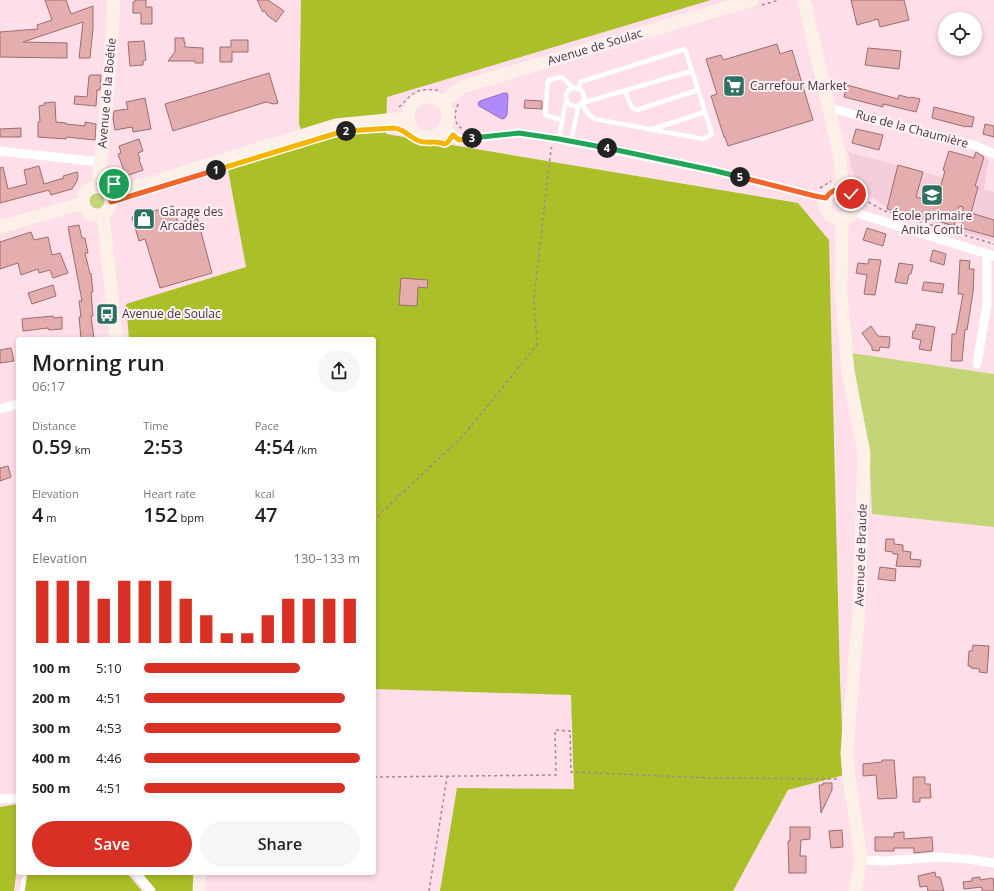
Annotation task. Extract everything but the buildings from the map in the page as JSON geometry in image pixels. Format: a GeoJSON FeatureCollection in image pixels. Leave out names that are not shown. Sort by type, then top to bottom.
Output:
{"type":"FeatureCollection","features":[{"type":"Feature","properties":{"kind":"main road","name":"Avenue de la Boétie"},"geometry":{"type":"LineString","coordinates":[[98,186],[110,70],[114,0]]}},
{"type":"Feature","properties":{"kind":"main road","name":"Avenue de Soulac"},"geometry":{"type":"LineString","coordinates":[[442,96],[462,87],[752,0]]}},
{"type":"Feature","properties":{"kind":"main road"},"geometry":{"type":"LineString","coordinates":[[804,0],[840,157],[831,191],[825,202],[826,211],[833,218],[837,219],[842,219],[849,216],[854,209],[854,199],[851,194],[847,191],[831,191]]}},
{"type":"Feature","properties":{"kind":"main road"},"geometry":{"type":"LineString","coordinates":[[110,195],[336,126],[409,123],[414,132],[420,135],[430,137],[449,132],[447,113],[442,96],[436,99],[429,97],[422,98],[415,102],[410,107],[403,123]]}},
{"type":"Feature","properties":{"kind":"main road"},"geometry":{"type":"LineString","coordinates":[[98,186],[108,191],[110,195],[110,207],[103,214],[96,215],[86,211],[83,196],[87,190],[98,186]]}},
{"type":"Feature","properties":{"kind":"main road"},"geometry":{"type":"LineString","coordinates":[[0,227],[83,202]]}},
{"type":"Feature","properties":{"kind":"main road"},"geometry":{"type":"LineString","coordinates":[[103,214],[116,337]]}},
{"type":"Feature","properties":{"kind":"main road","name":"Avenue de Braude"},"geometry":{"type":"LineString","coordinates":[[842,219],[842,292],[848,372],[864,454],[859,610],[847,753],[849,779],[861,860],[855,891]]}},
{"type":"Feature","properties":{"kind":"main road"},"geometry":{"type":"LineString","coordinates":[[199,891],[200,875]]}},
{"type":"Feature","properties":{"kind":"street","name":"Rue de la Chaumière"},"geometry":{"type":"LineString","coordinates":[[829,108],[974,145],[994,154]]}},
{"type":"Feature","properties":{"kind":"street"},"geometry":{"type":"LineString","coordinates":[[449,132],[459,140],[519,133],[559,139],[716,171],[815,196],[831,191]]}},
{"type":"Feature","properties":{"kind":"street"},"geometry":{"type":"LineString","coordinates":[[0,151],[101,162]]}},
{"type":"Feature","properties":{"kind":"street"},"geometry":{"type":"LineString","coordinates":[[854,209],[866,216],[991,255],[987,304],[977,364]]}},
{"type":"Feature","properties":{"kind":"street"},"geometry":{"type":"LineString","coordinates":[[0,410],[16,405]]}},
{"type":"Feature","properties":{"kind":"street"},"geometry":{"type":"LineString","coordinates":[[0,799],[16,798]]}},
{"type":"Feature","properties":{"kind":"street"},"geometry":{"type":"LineString","coordinates":[[861,860],[886,861],[938,857],[994,863]]}},
{"type":"Feature","properties":{"kind":"street"},"geometry":{"type":"LineString","coordinates":[[138,875],[151,891]]}},
{"type":"Feature","properties":{"kind":"lane"},"geometry":{"type":"LineString","coordinates":[[562,120],[545,115],[548,80],[562,77],[573,88],[579,89],[583,92],[584,95],[582,103],[586,112],[591,117],[703,139],[712,134],[686,49],[580,82],[579,89]]}},
{"type":"Feature","properties":{"kind":"lane"},"geometry":{"type":"LineString","coordinates":[[567,100],[571,105],[577,106],[582,103],[692,71]]}},
{"type":"Feature","properties":{"kind":"lane"},"geometry":{"type":"LineString","coordinates":[[559,139],[567,100],[566,98],[568,92],[573,88]]}},
{"type":"Feature","properties":{"kind":"lane"},"geometry":{"type":"LineString","coordinates":[[625,91],[632,108],[637,110],[698,90]]}},
{"type":"Feature","properties":{"kind":"lane"},"geometry":{"type":"LineString","coordinates":[[571,141],[578,108],[577,106]]}},
{"type":"Feature","properties":{"kind":"lane"},"geometry":{"type":"LineString","coordinates":[[652,129],[705,112]]}},
{"type":"Feature","properties":{"kind":"lane"},"geometry":{"type":"LineString","coordinates":[[22,891],[25,875]]}},
{"type":"Feature","properties":{"kind":"path"},"geometry":{"type":"LineString","coordinates":[[396,109],[404,104],[413,94],[420,91],[427,90],[442,96]]}},
{"type":"Feature","properties":{"kind":"path"},"geometry":{"type":"LineString","coordinates":[[403,123],[404,130],[416,140],[427,143],[447,143],[449,132],[460,127]]}},
{"type":"Feature","properties":{"kind":"path"},"geometry":{"type":"LineString","coordinates":[[376,520],[382,512],[463,436],[536,345],[534,299],[540,244],[551,149],[559,139]]}},
{"type":"Feature","properties":{"kind":"path"},"geometry":{"type":"LineString","coordinates":[[376,777],[556,774],[555,730],[570,731],[571,772],[712,778],[849,779]]}},
{"type":"Feature","properties":{"kind":"path"},"geometry":{"type":"LineString","coordinates":[[429,891],[447,777]]}},
{"type":"Feature","properties":{"kind":"shaded area"},"geometry":{"type":"Polygon","coordinates":[[[507,93],[508,95],[507,115],[505,118],[502,119],[479,106],[478,103],[480,101],[507,93]]]}},
{"type":"Feature","properties":{"kind":"shaded area","name":"École primaire Anita Conti"},"geometry":{"type":"Polygon","coordinates":[[[974,151],[989,160],[984,189],[994,192],[994,241],[887,209],[863,188],[855,177],[848,152],[967,185],[974,151]]]}},
{"type":"Feature","properties":{"kind":"green space"},"geometry":{"type":"Polygon","coordinates":[[[301,0],[711,0],[387,97],[386,134],[798,203],[829,240],[840,680],[844,775],[788,790],[733,891],[440,891],[457,788],[574,789],[571,695],[376,689],[376,337],[129,337],[126,304],[246,267],[228,170],[304,142],[299,123],[301,0]]]}},
{"type":"Feature","properties":{"kind":"green space"},"geometry":{"type":"Polygon","coordinates":[[[93,190],[101,190],[107,196],[107,204],[101,210],[93,210],[87,204],[87,196],[93,190]]]}},
{"type":"Feature","properties":{"kind":"green space"},"geometry":{"type":"Polygon","coordinates":[[[851,353],[994,374],[994,527],[872,514],[869,446],[851,353]]]}},
{"type":"Feature","properties":{"kind":"green space"},"geometry":{"type":"Polygon","coordinates":[[[16,804],[16,875],[14,891],[0,891],[0,807],[16,804]]]}},
{"type":"Feature","properties":{"kind":"green space"},"geometry":{"type":"Polygon","coordinates":[[[27,875],[129,875],[142,891],[25,891],[27,875]]]}},
{"type":"Feature","properties":{"kind":"green space"},"geometry":{"type":"Polygon","coordinates":[[[141,875],[194,875],[193,891],[155,891],[141,875]]]}},
{"type":"Feature","properties":{"kind":"place","name":"Carrefour Market"},"geometry":{"type":"Point","coordinates":[734,86]}},
{"type":"Feature","properties":{"kind":"place","name":"École primaire Anita Conti"},"geometry":{"type":"Point","coordinates":[932,195]}},
{"type":"Feature","properties":{"kind":"place","name":"Garage des Arcades"},"geometry":{"type":"Point","coordinates":[144,219]}},
{"type":"Feature","properties":{"kind":"place","name":"Avenue de Soulac"},"geometry":{"type":"Point","coordinates":[107,314]}},
{"type":"Feature","properties":{"kind":"route"},"geometry":{"type":"LineString","coordinates":[[114,184],[104,188],[108,191],[111,202],[343,131],[399,128],[404,130],[416,140],[427,143],[440,142],[444,144],[447,143],[453,135],[459,140],[519,133],[559,139],[716,171],[815,196],[826,198],[831,192],[838,189],[847,191],[851,194]]}}]}
